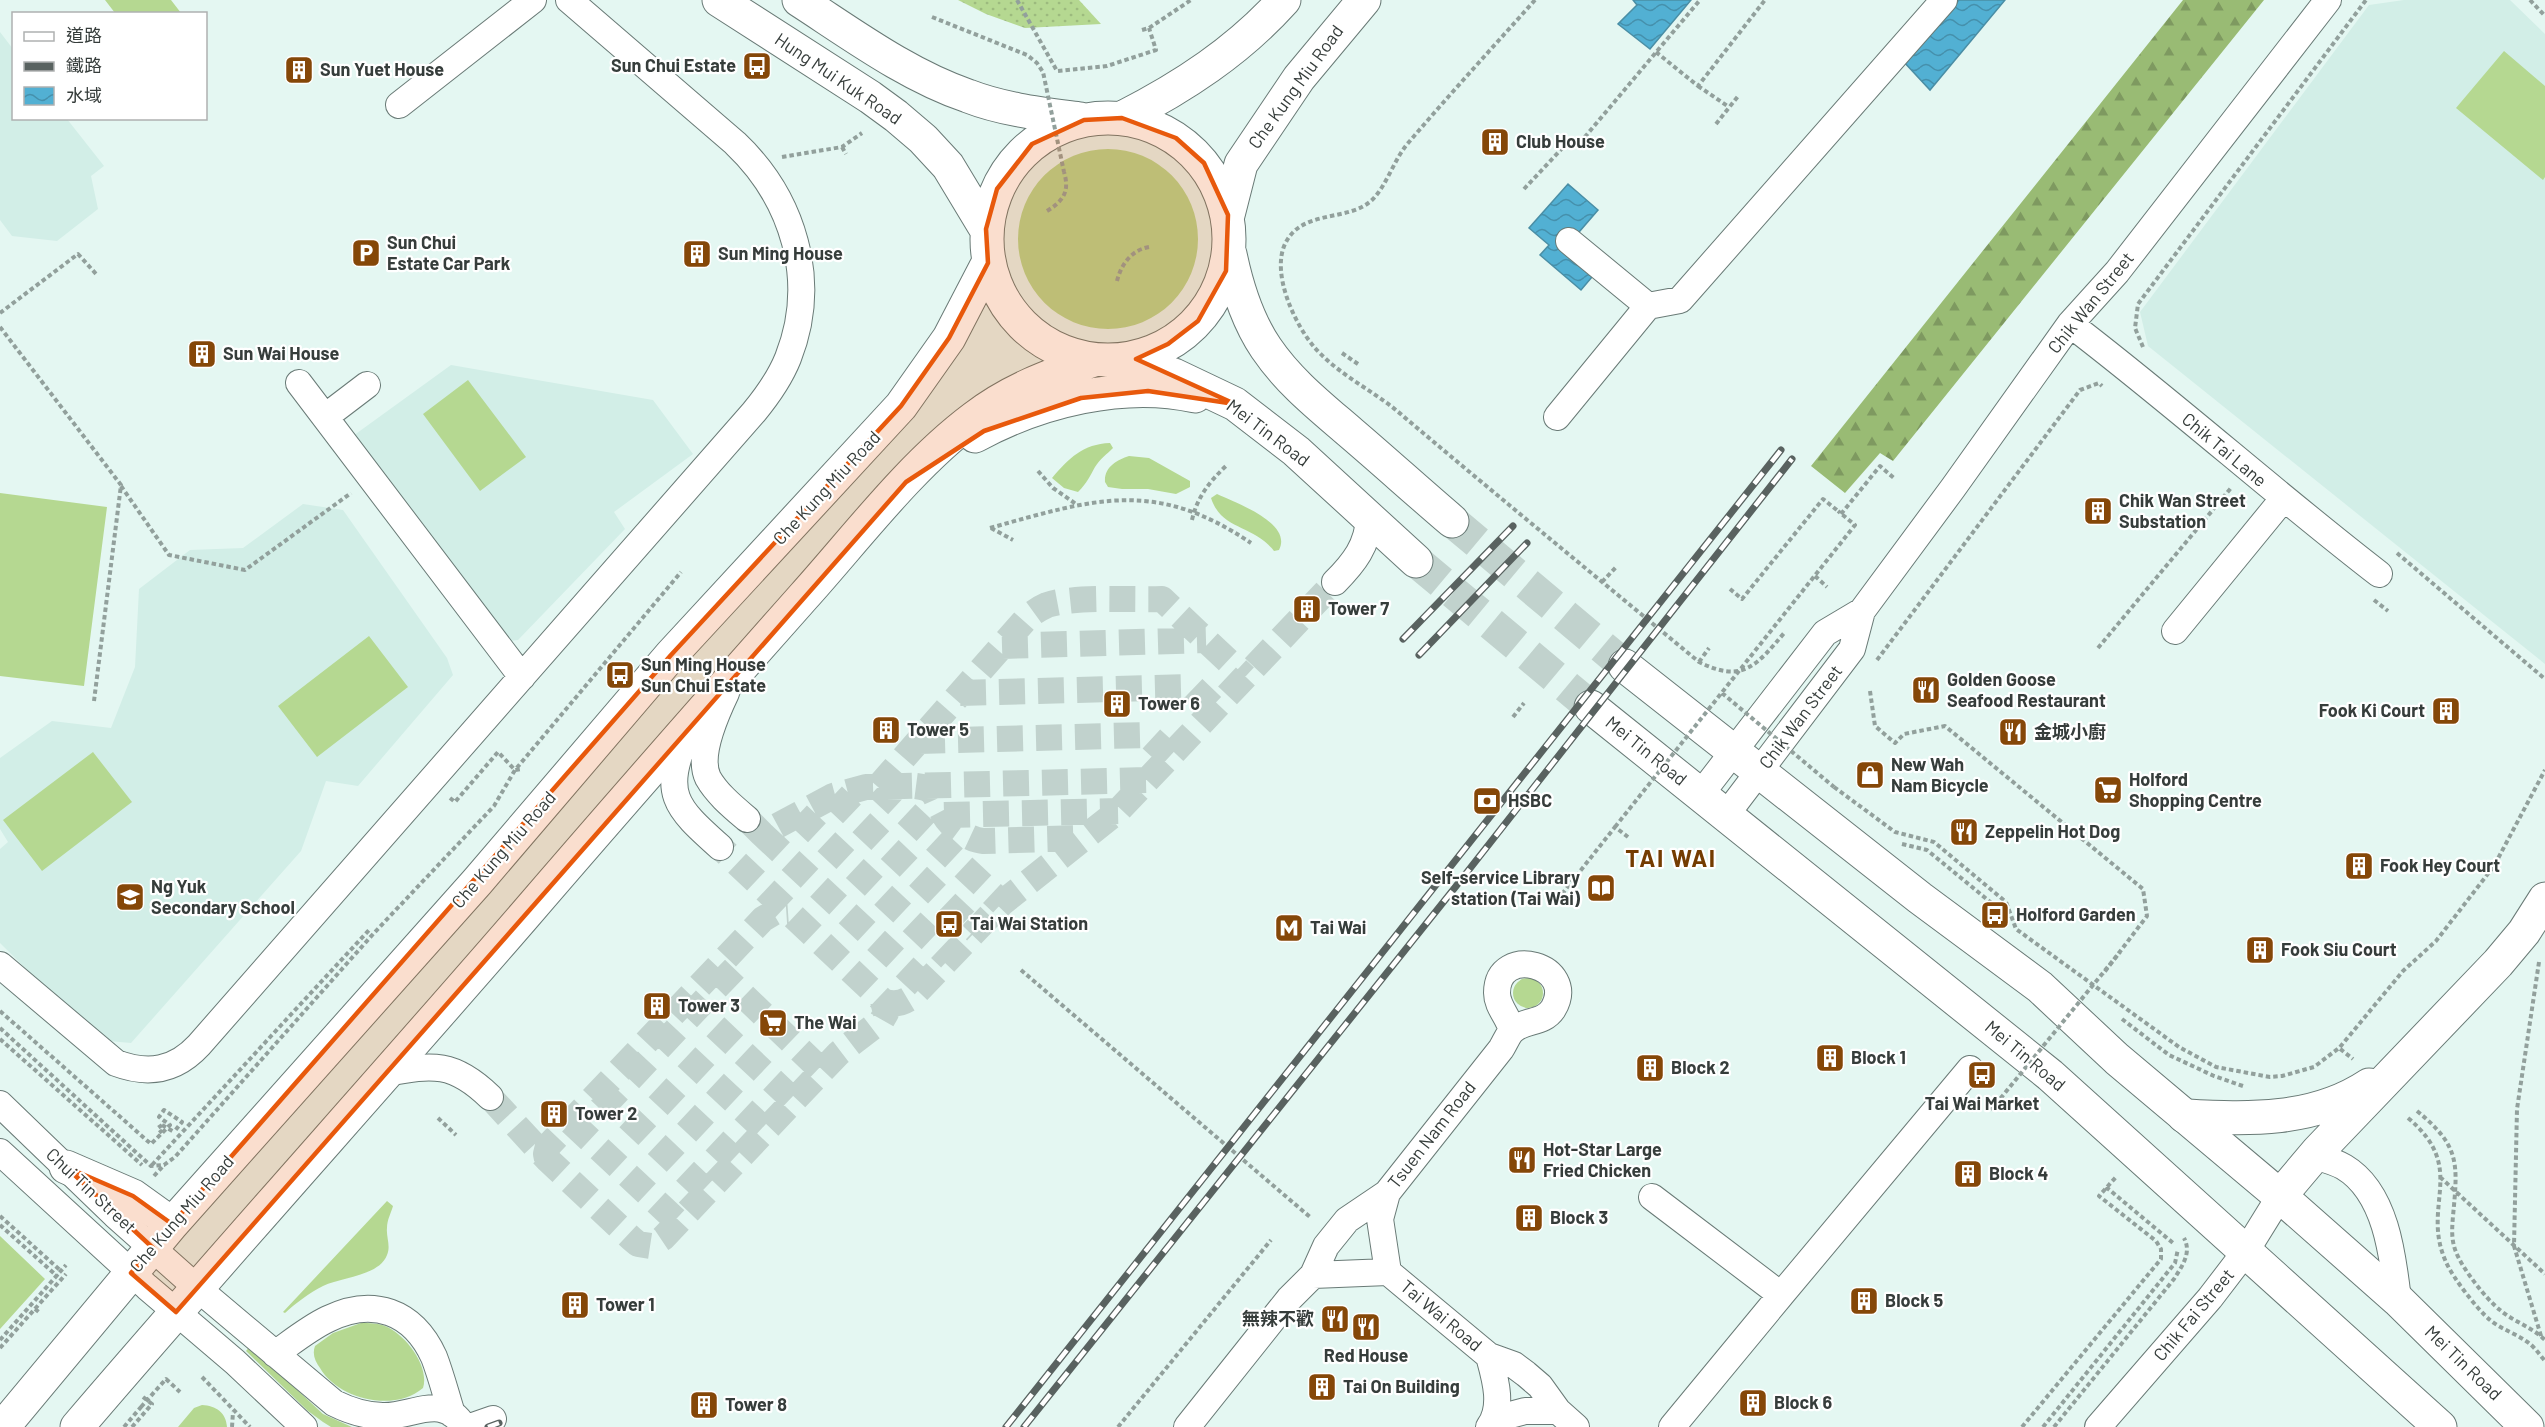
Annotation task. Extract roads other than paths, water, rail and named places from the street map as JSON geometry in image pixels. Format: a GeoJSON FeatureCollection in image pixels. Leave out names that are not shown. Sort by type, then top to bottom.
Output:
{"type":"FeatureCollection","features":[{"type":"Feature","properties":{"kind":"main road","name":"Hung Mui Kuk Road"},"geometry":{"type":"LineString","coordinates":[[719,0],[870,97],[923,139],[948,166],[986,229]]}},
{"type":"Feature","properties":{"kind":"main road"},"geometry":{"type":"LineString","coordinates":[[799,0],[872,48],[968,97],[1016,109],[1084,120]]}},
{"type":"Feature","properties":{"kind":"main road","name":"Che Kung Miu Road"},"geometry":{"type":"LineString","coordinates":[[1122,118],[1163,98],[1209,68],[1252,33],[1284,0]]}},
{"type":"Feature","properties":{"kind":"main road","name":"Che Kung Miu Road"},"geometry":{"type":"LineString","coordinates":[[77,1427],[196,1287],[387,1073],[693,720],[906,482],[973,418],[1007,395],[1045,377],[1094,360],[1129,359],[1168,345],[1198,321],[1219,289],[1229,253],[1228,215],[1241,164],[1299,78],[1364,0]]}},
{"type":"Feature","properties":{"kind":"main road","name":"Che Kung Miu Road"},"geometry":{"type":"LineString","coordinates":[[1094,360],[1057,349],[1026,328],[1002,299],[988,263],[986,229],[997,189],[1018,157],[1048,133],[1084,120],[1122,118],[1159,128],[1191,149],[1215,179],[1228,215]]}},
{"type":"Feature","properties":{"kind":"main road"},"geometry":{"type":"LineString","coordinates":[[1229,253],[1242,302],[1277,364],[1316,402],[1452,520]]}},
{"type":"Feature","properties":{"kind":"main road","name":"Che Kung Miu Road"},"geometry":{"type":"LineString","coordinates":[[6,1424],[139,1280],[164,1245],[671,656],[874,438],[908,398],[949,338],[988,263]]}},
{"type":"Feature","properties":{"kind":"main road","name":"Mei Tin Road"},"geometry":{"type":"LineString","coordinates":[[1129,359],[1174,375],[1235,404],[1296,451],[1416,561]]}},
{"type":"Feature","properties":{"kind":"main road"},"geometry":{"type":"LineString","coordinates":[[906,482],[946,452],[984,431],[1049,406],[1081,398],[1148,391],[1186,394],[1235,404]]}},
{"type":"Feature","properties":{"kind":"main road","name":"Mei Tin Road"},"geometry":{"type":"LineString","coordinates":[[1625,666],[1920,898],[2040,987],[2117,1059],[2280,1196],[2398,1300],[2527,1427]]}},
{"type":"Feature","properties":{"kind":"main road","name":"Mei Tin Road"},"geometry":{"type":"LineString","coordinates":[[1591,707],[2042,1069],[2440,1427]]}},
{"type":"Feature","properties":{"kind":"main road"},"geometry":{"type":"LineString","coordinates":[[2280,1196],[2314,1156],[2498,963],[2524,932],[2545,900]]}},
{"type":"Feature","properties":{"kind":"main road"},"geometry":{"type":"LineString","coordinates":[[2184,1116],[2252,1119],[2294,1115],[2316,1110],[2353,1096],[2401,1064]]}},
{"type":"Feature","properties":{"kind":"main road"},"geometry":{"type":"LineString","coordinates":[[66,1167],[133,1196],[164,1245]]}},
{"type":"Feature","properties":{"kind":"street"},"geometry":{"type":"LineString","coordinates":[[399,105],[533,0]]}},
{"type":"Feature","properties":{"kind":"street"},"geometry":{"type":"LineString","coordinates":[[0,965],[116,1063],[129,1068],[155,1070],[179,1063],[199,1045],[770,392],[788,358],[800,309],[801,277],[798,253],[782,204],[770,181],[754,161],[569,0]]}},
{"type":"Feature","properties":{"kind":"street"},"geometry":{"type":"LineString","coordinates":[[1557,417],[1648,306],[1680,300],[1944,0]]}},
{"type":"Feature","properties":{"kind":"street","name":"Chik Wan Street"},"geometry":{"type":"LineString","coordinates":[[1726,816],[1852,649],[1862,611],[2070,324],[2117,272],[2328,0]]}},
{"type":"Feature","properties":{"kind":"street"},"geometry":{"type":"LineString","coordinates":[[1569,241],[1648,306]]}},
{"type":"Feature","properties":{"kind":"street","name":"Chik Tai Lane"},"geometry":{"type":"LineString","coordinates":[[2070,324],[2283,499],[2379,574]]}},
{"type":"Feature","properties":{"kind":"street"},"geometry":{"type":"LineString","coordinates":[[299,382],[522,677]]}},
{"type":"Feature","properties":{"kind":"street"},"geometry":{"type":"LineString","coordinates":[[326,417],[367,385]]}},
{"type":"Feature","properties":{"kind":"street"},"geometry":{"type":"LineString","coordinates":[[2175,631],[2283,499]]}},
{"type":"Feature","properties":{"kind":"street"},"geometry":{"type":"LineString","coordinates":[[1335,582],[1364,547],[1369,534],[1369,518]]}},
{"type":"Feature","properties":{"kind":"street","name":"Chik Wan Street"},"geometry":{"type":"LineString","coordinates":[[1700,795],[1825,633],[1862,611]]}},
{"type":"Feature","properties":{"kind":"street"},"geometry":{"type":"LineString","coordinates":[[735,674],[709,734],[705,756],[707,776],[717,790],[747,819]]}},
{"type":"Feature","properties":{"kind":"street"},"geometry":{"type":"LineString","coordinates":[[693,720],[674,772],[675,794],[677,802],[690,818],[720,847]]}},
{"type":"Feature","properties":{"kind":"street","name":"Tsuen Nam Road"},"geometry":{"type":"LineString","coordinates":[[1187,1427],[1289,1299],[1313,1275],[1326,1246],[1347,1220],[1387,1193],[1501,1049],[1512,1031]]}},
{"type":"Feature","properties":{"kind":"street"},"geometry":{"type":"LineString","coordinates":[[387,1073],[416,1067],[437,1067],[458,1071],[490,1097]]}},
{"type":"Feature","properties":{"kind":"street"},"geometry":{"type":"LineString","coordinates":[[1672,1427],[1970,1069]]}},
{"type":"Feature","properties":{"kind":"street","name":"Chui Tin Street"},"geometry":{"type":"LineString","coordinates":[[0,1104],[66,1167]]}},
{"type":"Feature","properties":{"kind":"street","name":"Chui Tin Street"},"geometry":{"type":"LineString","coordinates":[[0,1152],[139,1280],[235,1362],[304,1427]]}},
{"type":"Feature","properties":{"kind":"street"},"geometry":{"type":"LineString","coordinates":[[2314,1156],[2342,1165],[2365,1184],[2375,1199],[2393,1259],[2398,1300]]}},
{"type":"Feature","properties":{"kind":"street","name":"Tai Wai Road"},"geometry":{"type":"LineString","coordinates":[[1387,1193],[1380,1219],[1388,1272],[1489,1356],[1515,1365],[1526,1374],[1540,1386],[1567,1419]]}},
{"type":"Feature","properties":{"kind":"street","name":"Chik Fai Street"},"geometry":{"type":"LineString","coordinates":[[2098,1427],[2203,1306],[2246,1251],[2280,1196]]}},
{"type":"Feature","properties":{"kind":"street"},"geometry":{"type":"LineString","coordinates":[[1652,1197],[1781,1295]]}},
{"type":"Feature","properties":{"kind":"street"},"geometry":{"type":"LineString","coordinates":[[164,1245],[196,1287],[334,1403],[351,1411],[386,1416],[432,1407],[470,1422]]}},
{"type":"Feature","properties":{"kind":"street","name":"Tai Wai Road"},"geometry":{"type":"LineString","coordinates":[[1313,1275],[1388,1272]]}},
{"type":"Feature","properties":{"kind":"street"},"geometry":{"type":"LineString","coordinates":[[274,1354],[326,1320],[345,1312],[359,1308],[375,1308],[391,1312],[410,1324],[426,1342],[470,1422]]}},
{"type":"Feature","properties":{"kind":"street"},"geometry":{"type":"LineString","coordinates":[[1489,1356],[1497,1400],[1492,1423]]}},
{"type":"Feature","properties":{"kind":"street"},"geometry":{"type":"LineString","coordinates":[[1492,1423],[1525,1411],[1567,1419]]}},
{"type":"Feature","properties":{"kind":"water"},"geometry":{"type":"Polygon","coordinates":[[[1633,0],[1691,0],[1650,49],[1618,24],[1637,5],[1633,0]]]}},
{"type":"Feature","properties":{"kind":"water"},"geometry":{"type":"Polygon","coordinates":[[[1959,0],[2005,0],[1930,90],[1903,61],[1959,0]]]}},
{"type":"Feature","properties":{"kind":"water"},"geometry":{"type":"Polygon","coordinates":[[[1568,184],[1598,210],[1567,246],[1597,271],[1581,290],[1540,255],[1549,245],[1529,228],[1568,184]]]}},
{"type":"Feature","properties":{"kind":"tunnel"},"geometry":{"type":"LineString","coordinates":[[1452,521],[1625,666]]}},
{"type":"Feature","properties":{"kind":"tunnel"},"geometry":{"type":"LineString","coordinates":[[1416,561],[1591,707]]}},
{"type":"Feature","properties":{"kind":"tunnel"},"geometry":{"type":"LineString","coordinates":[[883,1001],[899,1003],[914,995],[1002,903],[1118,811],[1335,582]]}},
{"type":"Feature","properties":{"kind":"tunnel"},"geometry":{"type":"LineString","coordinates":[[878,787],[1024,621],[1047,605],[1087,599],[1162,599],[1245,677]]}},
{"type":"Feature","properties":{"kind":"tunnel"},"geometry":{"type":"LineString","coordinates":[[1002,646],[1206,640]]}},
{"type":"Feature","properties":{"kind":"tunnel"},"geometry":{"type":"LineString","coordinates":[[960,693],[1192,687],[1215,709]]}},
{"type":"Feature","properties":{"kind":"tunnel"},"geometry":{"type":"LineString","coordinates":[[919,741],[1147,735],[1170,756]]}},
{"type":"Feature","properties":{"kind":"tunnel"},"geometry":{"type":"LineString","coordinates":[[747,819],[762,834],[833,796],[866,787],[1148,780]]}},
{"type":"Feature","properties":{"kind":"tunnel"},"geometry":{"type":"LineString","coordinates":[[916,786],[932,792],[951,824],[966,835],[978,840],[1084,838]]}},
{"type":"Feature","properties":{"kind":"tunnel"},"geometry":{"type":"LineString","coordinates":[[878,787],[1002,903]]}},
{"type":"Feature","properties":{"kind":"tunnel"},"geometry":{"type":"LineString","coordinates":[[833,796],[976,931]]}},
{"type":"Feature","properties":{"kind":"tunnel"},"geometry":{"type":"LineString","coordinates":[[944,815],[1118,811]]}},
{"type":"Feature","properties":{"kind":"tunnel"},"geometry":{"type":"LineString","coordinates":[[798,815],[950,958]]}},
{"type":"Feature","properties":{"kind":"tunnel"},"geometry":{"type":"LineString","coordinates":[[762,834],[924,985]]}},
{"type":"Feature","properties":{"kind":"tunnel"},"geometry":{"type":"LineString","coordinates":[[490,1097],[547,1159],[632,1239],[638,1244],[651,1246],[663,1238],[839,1053],[882,1020],[886,1013],[883,1001],[720,847]]}},
{"type":"Feature","properties":{"kind":"tunnel"},"geometry":{"type":"LineString","coordinates":[[547,1159],[548,1146],[763,919],[773,913],[788,912]]}},
{"type":"Feature","properties":{"kind":"tunnel"},"geometry":{"type":"LineString","coordinates":[[716,969],[822,1071]]}},
{"type":"Feature","properties":{"kind":"tunnel"},"geometry":{"type":"LineString","coordinates":[[687,1000],[793,1100]]}},
{"type":"Feature","properties":{"kind":"tunnel"},"geometry":{"type":"LineString","coordinates":[[658,1030],[765,1130]]}},
{"type":"Feature","properties":{"kind":"tunnel"},"geometry":{"type":"LineString","coordinates":[[629,1061],[736,1161]]}},
{"type":"Feature","properties":{"kind":"tunnel"},"geometry":{"type":"LineString","coordinates":[[600,1091],[707,1192]]}},
{"type":"Feature","properties":{"kind":"tunnel"},"geometry":{"type":"LineString","coordinates":[[571,1122],[678,1222]]}},
{"type":"Feature","properties":{"kind":"railway"},"geometry":{"type":"LineString","coordinates":[[1006,1427],[1781,450]]}},
{"type":"Feature","properties":{"kind":"railway"},"geometry":{"type":"LineString","coordinates":[[1024,1427],[1453,890],[1792,459]]}},
{"type":"Feature","properties":{"kind":"railway"},"geometry":{"type":"LineString","coordinates":[[1403,639],[1513,526]]}},
{"type":"Feature","properties":{"kind":"railway"},"geometry":{"type":"LineString","coordinates":[[1419,655],[1527,543]]}},
{"type":"Feature","properties":{"kind":"railway"},"geometry":{"type":"LineString","coordinates":[[488,1427],[499,1423]]}},
{"type":"Feature","properties":{"kind":"place","name":"Sun Chui Estate"},"geometry":{"type":"Point","coordinates":[757,66]}},
{"type":"Feature","properties":{"kind":"place","name":"Sun Yuet House"},"geometry":{"type":"Point","coordinates":[299,70]}},
{"type":"Feature","properties":{"kind":"place","name":"Club House"},"geometry":{"type":"Point","coordinates":[1495,142]}},
{"type":"Feature","properties":{"kind":"place","name":"Sun Chui Estate Car Park"},"geometry":{"type":"Point","coordinates":[366,253]}},
{"type":"Feature","properties":{"kind":"place","name":"Sun Ming House"},"geometry":{"type":"Point","coordinates":[697,254]}},
{"type":"Feature","properties":{"kind":"place","name":"Sun Wai House"},"geometry":{"type":"Point","coordinates":[202,354]}},
{"type":"Feature","properties":{"kind":"place","name":"Chik Wan Street Substation"},"geometry":{"type":"Point","coordinates":[2098,511]}},
{"type":"Feature","properties":{"kind":"place","name":"Tower 7"},"geometry":{"type":"Point","coordinates":[1307,609]}},
{"type":"Feature","properties":{"kind":"place","name":"Sun Ming House Sun Chui Estate"},"geometry":{"type":"Point","coordinates":[620,675]}},
{"type":"Feature","properties":{"kind":"place","name":"Golden Goose Seafood Restaurant"},"geometry":{"type":"Point","coordinates":[1926,690]}},
{"type":"Feature","properties":{"kind":"place","name":"Tower 6"},"geometry":{"type":"Point","coordinates":[1117,704]}},
{"type":"Feature","properties":{"kind":"place","name":"Fook Ki Court"},"geometry":{"type":"Point","coordinates":[2446,711]}},
{"type":"Feature","properties":{"kind":"place","name":"Tower 5"},"geometry":{"type":"Point","coordinates":[886,730]}},
{"type":"Feature","properties":{"kind":"place","name":"金城小廚"},"geometry":{"type":"Point","coordinates":[2013,732]}},
{"type":"Feature","properties":{"kind":"place","name":"New Wah Nam Bicycle"},"geometry":{"type":"Point","coordinates":[1870,775]}},
{"type":"Feature","properties":{"kind":"place","name":"Holford Shopping Centre"},"geometry":{"type":"Point","coordinates":[2108,790]}},
{"type":"Feature","properties":{"kind":"place","name":"HSBC"},"geometry":{"type":"Point","coordinates":[1487,801]}},
{"type":"Feature","properties":{"kind":"place","name":"Zeppelin Hot Dog"},"geometry":{"type":"Point","coordinates":[1964,832]}},
{"type":"Feature","properties":{"kind":"place","name":"Fook Hey Court"},"geometry":{"type":"Point","coordinates":[2359,866]}},
{"type":"Feature","properties":{"kind":"place","name":"Self-service Library station (Tai Wai)"},"geometry":{"type":"Point","coordinates":[1601,888]}},
{"type":"Feature","properties":{"kind":"place","name":"Ng Yuk Secondary School"},"geometry":{"type":"Point","coordinates":[130,897]}},
{"type":"Feature","properties":{"kind":"place","name":"Holford Garden"},"geometry":{"type":"Point","coordinates":[1995,915]}},
{"type":"Feature","properties":{"kind":"place","name":"Tai Wai Station"},"geometry":{"type":"Point","coordinates":[949,924]}},
{"type":"Feature","properties":{"kind":"place","name":"Tai Wai"},"geometry":{"type":"Point","coordinates":[1289,928]}},
{"type":"Feature","properties":{"kind":"place","name":"Fook Siu Court"},"geometry":{"type":"Point","coordinates":[2260,950]}},
{"type":"Feature","properties":{"kind":"place","name":"Tower 3"},"geometry":{"type":"Point","coordinates":[657,1006]}},
{"type":"Feature","properties":{"kind":"place","name":"The Wai"},"geometry":{"type":"Point","coordinates":[773,1023]}},
{"type":"Feature","properties":{"kind":"place","name":"Block 1"},"geometry":{"type":"Point","coordinates":[1830,1058]}},
{"type":"Feature","properties":{"kind":"place","name":"Block 2"},"geometry":{"type":"Point","coordinates":[1650,1068]}},
{"type":"Feature","properties":{"kind":"place","name":"Tai Wai Market"},"geometry":{"type":"Point","coordinates":[1982,1075]}},
{"type":"Feature","properties":{"kind":"place","name":"Tower 2"},"geometry":{"type":"Point","coordinates":[554,1114]}},
{"type":"Feature","properties":{"kind":"place","name":"Hot-Star Large Fried Chicken"},"geometry":{"type":"Point","coordinates":[1522,1160]}},
{"type":"Feature","properties":{"kind":"place","name":"Block 4"},"geometry":{"type":"Point","coordinates":[1968,1174]}},
{"type":"Feature","properties":{"kind":"place","name":"Block 3"},"geometry":{"type":"Point","coordinates":[1529,1218]}},
{"type":"Feature","properties":{"kind":"place","name":"Block 5"},"geometry":{"type":"Point","coordinates":[1864,1301]}},
{"type":"Feature","properties":{"kind":"place","name":"Tower 1"},"geometry":{"type":"Point","coordinates":[575,1305]}},
{"type":"Feature","properties":{"kind":"place","name":"無辣不歡"},"geometry":{"type":"Point","coordinates":[1335,1319]}},
{"type":"Feature","properties":{"kind":"place","name":"Red House"},"geometry":{"type":"Point","coordinates":[1366,1327]}},
{"type":"Feature","properties":{"kind":"place","name":"Tai On Building"},"geometry":{"type":"Point","coordinates":[1322,1387]}},
{"type":"Feature","properties":{"kind":"place","name":"Block 6"},"geometry":{"type":"Point","coordinates":[1753,1403]}},
{"type":"Feature","properties":{"kind":"place","name":"Tower 8"},"geometry":{"type":"Point","coordinates":[704,1405]}},
{"type":"Feature","properties":{"kind":"district","name":"TAI WAI"},"geometry":{"type":"Point","coordinates":[1671,859]}}]}
